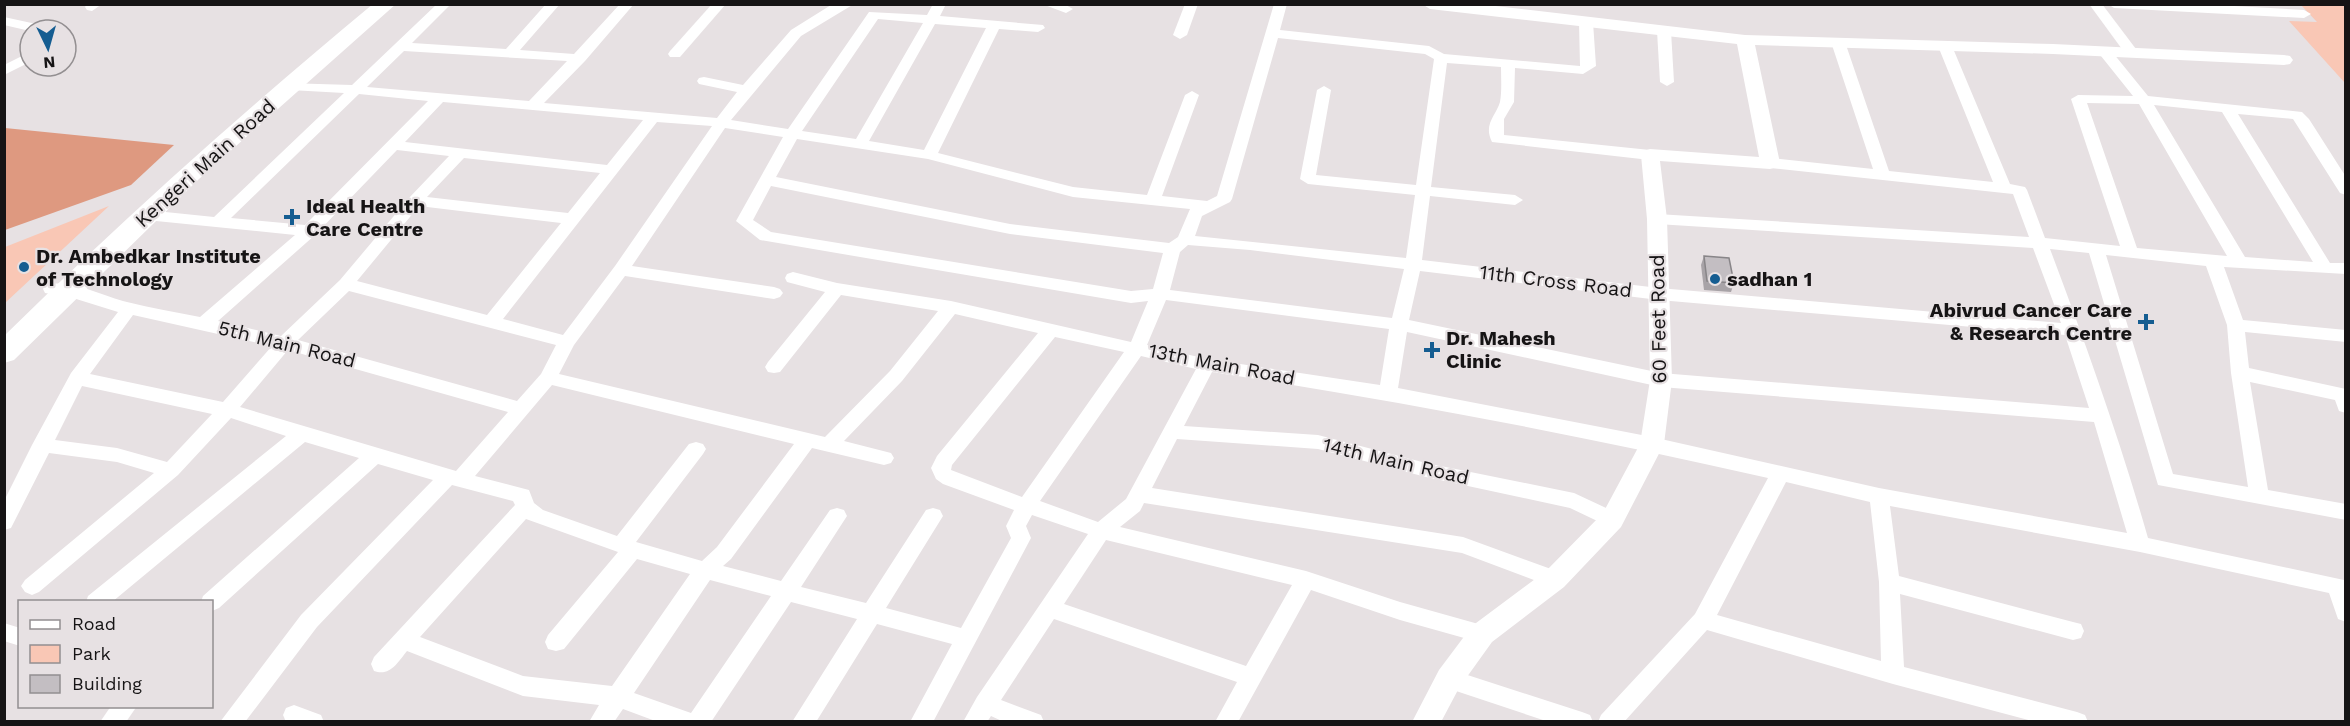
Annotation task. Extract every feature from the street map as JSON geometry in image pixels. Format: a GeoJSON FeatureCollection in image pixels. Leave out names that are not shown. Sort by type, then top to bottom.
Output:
{"type":"FeatureCollection","features":[{"type":"Feature","properties":{"kind":"main road","name":"Kengeri Main Road"},"geometry":{"type":"LineString","coordinates":[[4,353],[59,290],[158,188],[376,4]]}},
{"type":"Feature","properties":{"kind":"main road","name":"Kengeri Main Road"},"geometry":{"type":"LineString","coordinates":[[4,338],[386,4]]}},
{"type":"Feature","properties":{"kind":"street"},"geometry":{"type":"LineString","coordinates":[[218,222],[445,4]]}},
{"type":"Feature","properties":{"kind":"street"},"geometry":{"type":"LineString","coordinates":[[509,54],[554,4]]}},
{"type":"Feature","properties":{"kind":"street"},"geometry":{"type":"LineString","coordinates":[[533,106],[628,4]]}},
{"type":"Feature","properties":{"kind":"street"},"geometry":{"type":"LineString","coordinates":[[675,54],[720,4]]}},
{"type":"Feature","properties":{"kind":"street"},"geometry":{"type":"LineString","coordinates":[[861,143],[940,4]]}},
{"type":"Feature","properties":{"kind":"street"},"geometry":{"type":"LineString","coordinates":[[1047,4],[1066,9]]}},
{"type":"Feature","properties":{"kind":"street"},"geometry":{"type":"LineString","coordinates":[[1180,35],[1192,4]]}},
{"type":"Feature","properties":{"kind":"street"},"geometry":{"type":"LineString","coordinates":[[921,722],[1021,538],[1016,526],[1026,506],[1137,348],[1178,244],[1195,213],[1224,199],[1281,4]]}},
{"type":"Feature","properties":{"kind":"street"},"geometry":{"type":"LineString","coordinates":[[1430,4],[1744,40],[2104,51],[2284,60]]}},
{"type":"Feature","properties":{"kind":"street"},"geometry":{"type":"LineString","coordinates":[[2095,4],[2132,53]]}},
{"type":"Feature","properties":{"kind":"street"},"geometry":{"type":"LineString","coordinates":[[2114,4],[2232,8],[2304,14],[2295,4]]}},
{"type":"Feature","properties":{"kind":"street"},"geometry":{"type":"LineString","coordinates":[[231,722],[309,621],[454,478],[548,378],[567,342],[621,270],[722,123],[746,90],[796,33],[842,6],[874,15],[1038,28]]}},
{"type":"Feature","properties":{"kind":"street"},"geometry":{"type":"LineString","coordinates":[[874,15],[793,133],[744,220],[766,236],[1131,297],[1160,294],[1399,324],[1661,380],[2100,416]]}},
{"type":"Feature","properties":{"kind":"street"},"geometry":{"type":"LineString","coordinates":[[1271,33],[1429,50],[1441,58],[1587,69],[1586,22]]}},
{"type":"Feature","properties":{"kind":"street"},"geometry":{"type":"LineString","coordinates":[[929,155],[994,25]]}},
{"type":"Feature","properties":{"kind":"street"},"geometry":{"type":"LineString","coordinates":[[1664,31],[1667,82]]}},
{"type":"Feature","properties":{"kind":"street"},"geometry":{"type":"LineString","coordinates":[[1744,40],[1770,163]]}},
{"type":"Feature","properties":{"kind":"street"},"geometry":{"type":"LineString","coordinates":[[1838,42],[1882,174]]}},
{"type":"Feature","properties":{"kind":"street"},"geometry":{"type":"LineString","coordinates":[[1945,46],[2004,187]]}},
{"type":"Feature","properties":{"kind":"street"},"geometry":{"type":"LineString","coordinates":[[402,47],[580,58]]}},
{"type":"Feature","properties":{"kind":"street"},"geometry":{"type":"LineString","coordinates":[[2104,51],[2144,100],[2239,262]]}},
{"type":"Feature","properties":{"kind":"street"},"geometry":{"type":"LineString","coordinates":[[1388,393],[1399,324],[1413,264],[1441,58]]}},
{"type":"Feature","properties":{"kind":"street"},"geometry":{"type":"LineString","coordinates":[[4,70],[18,62]]}},
{"type":"Feature","properties":{"kind":"street"},"geometry":{"type":"LineString","coordinates":[[1508,63],[1507,102],[1497,119],[1497,139],[1650,155],[1770,163],[2019,190],[2072,330],[2116,460],[2139,544]]}},
{"type":"Feature","properties":{"kind":"street"},"geometry":{"type":"LineString","coordinates":[[704,81],[746,90]]}},
{"type":"Feature","properties":{"kind":"street"},"geometry":{"type":"LineString","coordinates":[[291,86],[722,123],[929,155],[1073,192],[1210,206]]}},
{"type":"Feature","properties":{"kind":"street"},"geometry":{"type":"LineString","coordinates":[[1324,90],[1308,178],[1515,200]]}},
{"type":"Feature","properties":{"kind":"street"},"geometry":{"type":"LineString","coordinates":[[1153,200],[1192,95]]}},
{"type":"Feature","properties":{"kind":"street"},"geometry":{"type":"LineString","coordinates":[[205,323],[309,231],[439,98]]}},
{"type":"Feature","properties":{"kind":"street"},"geometry":{"type":"LineString","coordinates":[[2131,254],[2078,99],[2144,100],[2291,114],[2301,117],[2346,190]]}},
{"type":"Feature","properties":{"kind":"street"},"geometry":{"type":"LineString","coordinates":[[2227,108],[2325,267]]}},
{"type":"Feature","properties":{"kind":"street"},"geometry":{"type":"LineString","coordinates":[[491,322],[652,118]]}},
{"type":"Feature","properties":{"kind":"street"},"geometry":{"type":"LineString","coordinates":[[393,145],[612,170]]}},
{"type":"Feature","properties":{"kind":"street"},"geometry":{"type":"LineString","coordinates":[[32,586],[171,470],[286,342],[346,284],[415,201],[460,153]]}},
{"type":"Feature","properties":{"kind":"street","name":"60 Feet Road"},"geometry":{"type":"LineString","coordinates":[[1426,722],[1449,679],[1482,634],[1555,579],[1612,520],[1652,444],[1661,380],[1657,219],[1650,155]]}},
{"type":"Feature","properties":{"kind":"street","name":"11th Cross Road"},"geometry":{"type":"LineString","coordinates":[[767,180],[1010,229],[1178,244],[1250,245],[1659,294],[2072,330]]}},
{"type":"Feature","properties":{"kind":"street"},"geometry":{"type":"LineString","coordinates":[[415,201],[574,219]]}},
{"type":"Feature","properties":{"kind":"street"},"geometry":{"type":"LineString","coordinates":[[146,215],[309,231]]}},
{"type":"Feature","properties":{"kind":"street"},"geometry":{"type":"LineString","coordinates":[[1657,219],[2040,243],[2213,261],[2346,269]]}},
{"type":"Feature","properties":{"kind":"street"},"geometry":{"type":"LineString","coordinates":[[2096,249],[2165,480],[2346,512]]}},
{"type":"Feature","properties":{"kind":"street"},"geometry":{"type":"LineString","coordinates":[[2213,261],[2236,325],[2240,373],[2259,496]]}},
{"type":"Feature","properties":{"kind":"street"},"geometry":{"type":"LineString","coordinates":[[621,270],[774,293]]}},
{"type":"Feature","properties":{"kind":"street","name":"13th Main Road"},"geometry":{"type":"LineString","coordinates":[[794,278],[837,289],[951,307],[1207,364],[1388,393],[1652,444],[1879,496],[2139,544],[2337,586],[2346,614]]}},
{"type":"Feature","properties":{"kind":"street"},"geometry":{"type":"LineString","coordinates":[[346,284],[567,342]]}},
{"type":"Feature","properties":{"kind":"street"},"geometry":{"type":"LineString","coordinates":[[774,367],[837,289]]}},
{"type":"Feature","properties":{"kind":"street","name":"5th Main Road"},"geometry":{"type":"LineString","coordinates":[[59,290],[129,309],[205,323],[286,342],[520,409]]}},
{"type":"Feature","properties":{"kind":"street"},"geometry":{"type":"LineString","coordinates":[[829,445],[896,376],[951,307]]}},
{"type":"Feature","properties":{"kind":"street"},"geometry":{"type":"LineString","coordinates":[[4,522],[77,378],[129,309]]}},
{"type":"Feature","properties":{"kind":"street"},"geometry":{"type":"LineString","coordinates":[[2236,325],[2346,336]]}},
{"type":"Feature","properties":{"kind":"street"},"geometry":{"type":"LineString","coordinates":[[1051,329],[970,427],[941,468],[943,474],[1007,501],[1101,531],[1306,580],[1400,611],[1482,634]]}},
{"type":"Feature","properties":{"kind":"street"},"geometry":{"type":"LineString","coordinates":[[1033,722],[979,713],[1101,531],[1133,505],[1207,364]]}},
{"type":"Feature","properties":{"kind":"street"},"geometry":{"type":"LineString","coordinates":[[2240,373],[2343,395],[2346,406]]}},
{"type":"Feature","properties":{"kind":"street"},"geometry":{"type":"LineString","coordinates":[[77,378],[227,410],[374,456],[522,495],[525,507],[536,516],[628,547],[705,571],[874,613],[966,639]]}},
{"type":"Feature","properties":{"kind":"street"},"geometry":{"type":"LineString","coordinates":[[548,378],[884,458]]}},
{"type":"Feature","properties":{"kind":"street","name":"14th Main Road"},"geometry":{"type":"LineString","coordinates":[[1172,432],[1318,442],[1426,470],[1574,501],[1612,520]]}},
{"type":"Feature","properties":{"kind":"street"},"geometry":{"type":"LineString","coordinates":[[98,600],[302,434]]}},
{"type":"Feature","properties":{"kind":"street"},"geometry":{"type":"LineString","coordinates":[[600,722],[705,571],[730,545],[808,440]]}},
{"type":"Feature","properties":{"kind":"street"},"geometry":{"type":"LineString","coordinates":[[42,445],[117,455],[171,470]]}},
{"type":"Feature","properties":{"kind":"street"},"geometry":{"type":"LineString","coordinates":[[556,642],[628,547],[696,449]]}},
{"type":"Feature","properties":{"kind":"street"},"geometry":{"type":"LineString","coordinates":[[213,600],[374,456]]}},
{"type":"Feature","properties":{"kind":"street"},"geometry":{"type":"LineString","coordinates":[[1609,722],[1703,620],[1781,473]]}},
{"type":"Feature","properties":{"kind":"street"},"geometry":{"type":"LineString","coordinates":[[1139,494],[1463,545],[1555,579]]}},
{"type":"Feature","properties":{"kind":"street"},"geometry":{"type":"LineString","coordinates":[[1879,496],[1889,582],[1893,674]]}},
{"type":"Feature","properties":{"kind":"street"},"geometry":{"type":"LineString","coordinates":[[382,664],[525,507]]}},
{"type":"Feature","properties":{"kind":"street"},"geometry":{"type":"LineString","coordinates":[[698,722],[837,516]]}},
{"type":"Feature","properties":{"kind":"street"},"geometry":{"type":"LineString","coordinates":[[803,722],[874,613],[933,516]]}},
{"type":"Feature","properties":{"kind":"street"},"geometry":{"type":"LineString","coordinates":[[1226,722],[1306,580]]}},
{"type":"Feature","properties":{"kind":"street"},"geometry":{"type":"LineString","coordinates":[[1889,582],[2073,631]]}},
{"type":"Feature","properties":{"kind":"street"},"geometry":{"type":"LineString","coordinates":[[1049,608],[1251,677]]}},
{"type":"Feature","properties":{"kind":"street"},"geometry":{"type":"LineString","coordinates":[[1703,620],[1893,674],[2077,722]]}},
{"type":"Feature","properties":{"kind":"street"},"geometry":{"type":"LineString","coordinates":[[403,640],[523,686],[618,697],[687,722]]}},
{"type":"Feature","properties":{"kind":"street"},"geometry":{"type":"LineString","coordinates":[[1449,679],[1582,722]]}},
{"type":"Feature","properties":{"kind":"street"},"geometry":{"type":"LineString","coordinates":[[111,722],[124,708]]}},
{"type":"Feature","properties":{"kind":"green space"},"geometry":{"type":"Polygon","coordinates":[[[2301,5],[2345,5],[2345,83],[2289,21],[2317,22],[2301,5]]]}},
{"type":"Feature","properties":{"kind":"green space","name":"Dr. Ambedkar Institute of Technology"},"geometry":{"type":"Polygon","coordinates":[[[109,206],[5,303],[5,247],[109,206]]]}},
{"type":"Feature","properties":{"kind":"shaded area"},"geometry":{"type":"Polygon","coordinates":[[[5,128],[174,145],[131,185],[5,230],[5,128]]]}},
{"type":"Feature","properties":{"kind":"building"},"geometry":{"type":"Polygon","coordinates":[[[1704,256],[1729,258],[1734,283],[1707,281],[1704,256]]]}},
{"type":"Feature","properties":{"kind":"place","name":"Ideal Health Care Centre"},"geometry":{"type":"Point","coordinates":[292,217]}},
{"type":"Feature","properties":{"kind":"place","name":"Dr. Ambedkar Institute of Technology"},"geometry":{"type":"Point","coordinates":[24,267]}},
{"type":"Feature","properties":{"kind":"place","name":"sadhan 1"},"geometry":{"type":"Point","coordinates":[1715,279]}},
{"type":"Feature","properties":{"kind":"place","name":"Abivrud Cancer Care & Research Centre"},"geometry":{"type":"Point","coordinates":[2146,322]}},
{"type":"Feature","properties":{"kind":"place","name":"Dr. Mahesh Clinic"},"geometry":{"type":"Point","coordinates":[1432,350]}}]}
